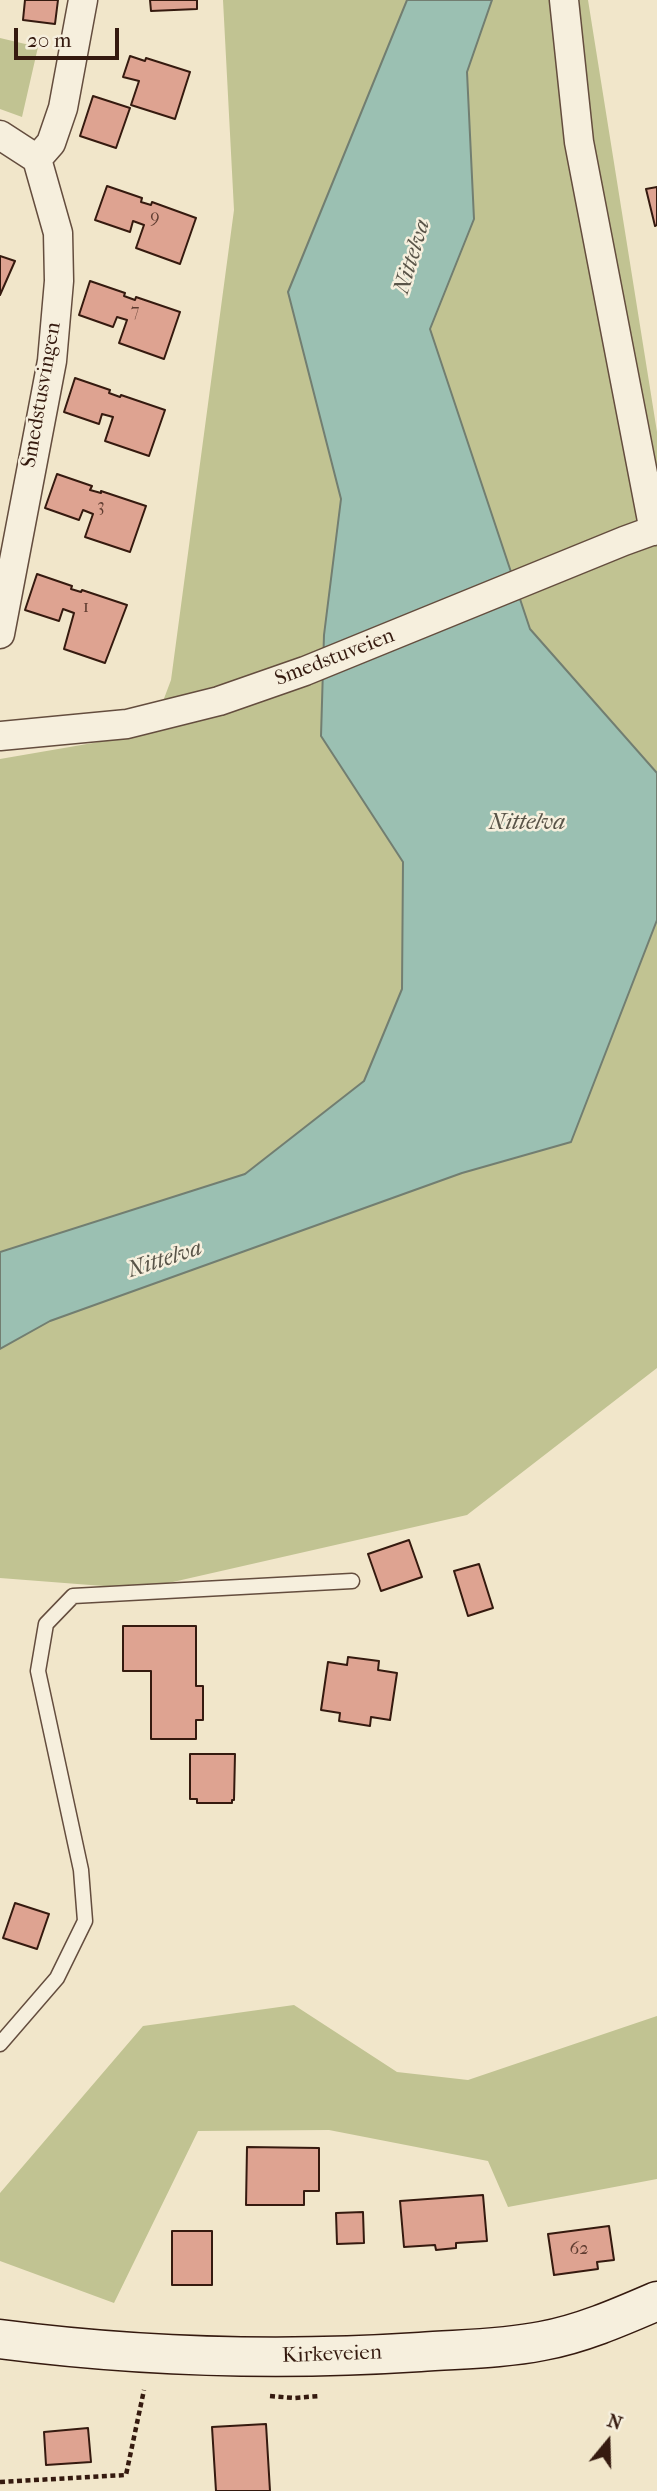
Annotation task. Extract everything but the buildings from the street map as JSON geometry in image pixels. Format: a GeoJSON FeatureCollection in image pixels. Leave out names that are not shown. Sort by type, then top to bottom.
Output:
{"type":"FeatureCollection","features":[{"type":"Feature","properties":{"kind":"main road","name":"Kirkeveien"},"geometry":{"type":"LineString","coordinates":[[0,2339],[147,2353],[243,2357],[357,2356],[542,2341],[587,2329],[657,2301]]}},
{"type":"Feature","properties":{"kind":"street"},"geometry":{"type":"LineString","coordinates":[[0,135],[37,159],[51,143],[63,108],[83,0]]}},
{"type":"Feature","properties":{"kind":"street"},"geometry":{"type":"LineString","coordinates":[[564,0],[579,142],[655,530]]}},
{"type":"Feature","properties":{"kind":"street","name":"Smedstusvingen"},"geometry":{"type":"LineString","coordinates":[[0,634],[52,361],[59,281],[58,233],[37,159]]}},
{"type":"Feature","properties":{"kind":"street","name":"Smedstuveien"},"geometry":{"type":"LineString","coordinates":[[0,736],[127,724],[219,701],[305,671],[655,530]]}},
{"type":"Feature","properties":{"kind":"lane"},"geometry":{"type":"LineString","coordinates":[[0,2044],[57,1978],[85,1921],[81,1870],[38,1671],[46,1624],[73,1596],[352,1581]]}},
{"type":"Feature","properties":{"kind":"path"},"geometry":{"type":"LineString","coordinates":[[0,2482],[125,2475],[145,2385]]}},
{"type":"Feature","properties":{"kind":"green space"},"geometry":{"type":"Polygon","coordinates":[[[223,0],[588,0],[657,432],[657,1368],[467,1515],[142,1589],[0,1578],[0,759],[151,733],[171,680],[234,210],[223,0]]]}},
{"type":"Feature","properties":{"kind":"green space"},"geometry":{"type":"Polygon","coordinates":[[[0,38],[38,47],[22,117],[0,109],[0,38]]]}},
{"type":"Feature","properties":{"kind":"green space"},"geometry":{"type":"Polygon","coordinates":[[[294,2005],[397,2072],[468,2080],[657,2016],[657,2179],[508,2207],[488,2161],[329,2130],[198,2131],[114,2303],[0,2261],[0,2193],[143,2026],[294,2005]]]}},
{"type":"Feature","properties":{"kind":"water","name":"Nittelva"},"geometry":{"type":"Polygon","coordinates":[[[407,0],[492,0],[467,72],[474,219],[430,329],[530,629],[657,773],[657,920],[571,1142],[462,1173],[50,1321],[0,1349],[0,1252],[245,1174],[364,1081],[402,989],[403,862],[321,736],[324,635],[341,499],[288,292],[407,0]]]}}]}
